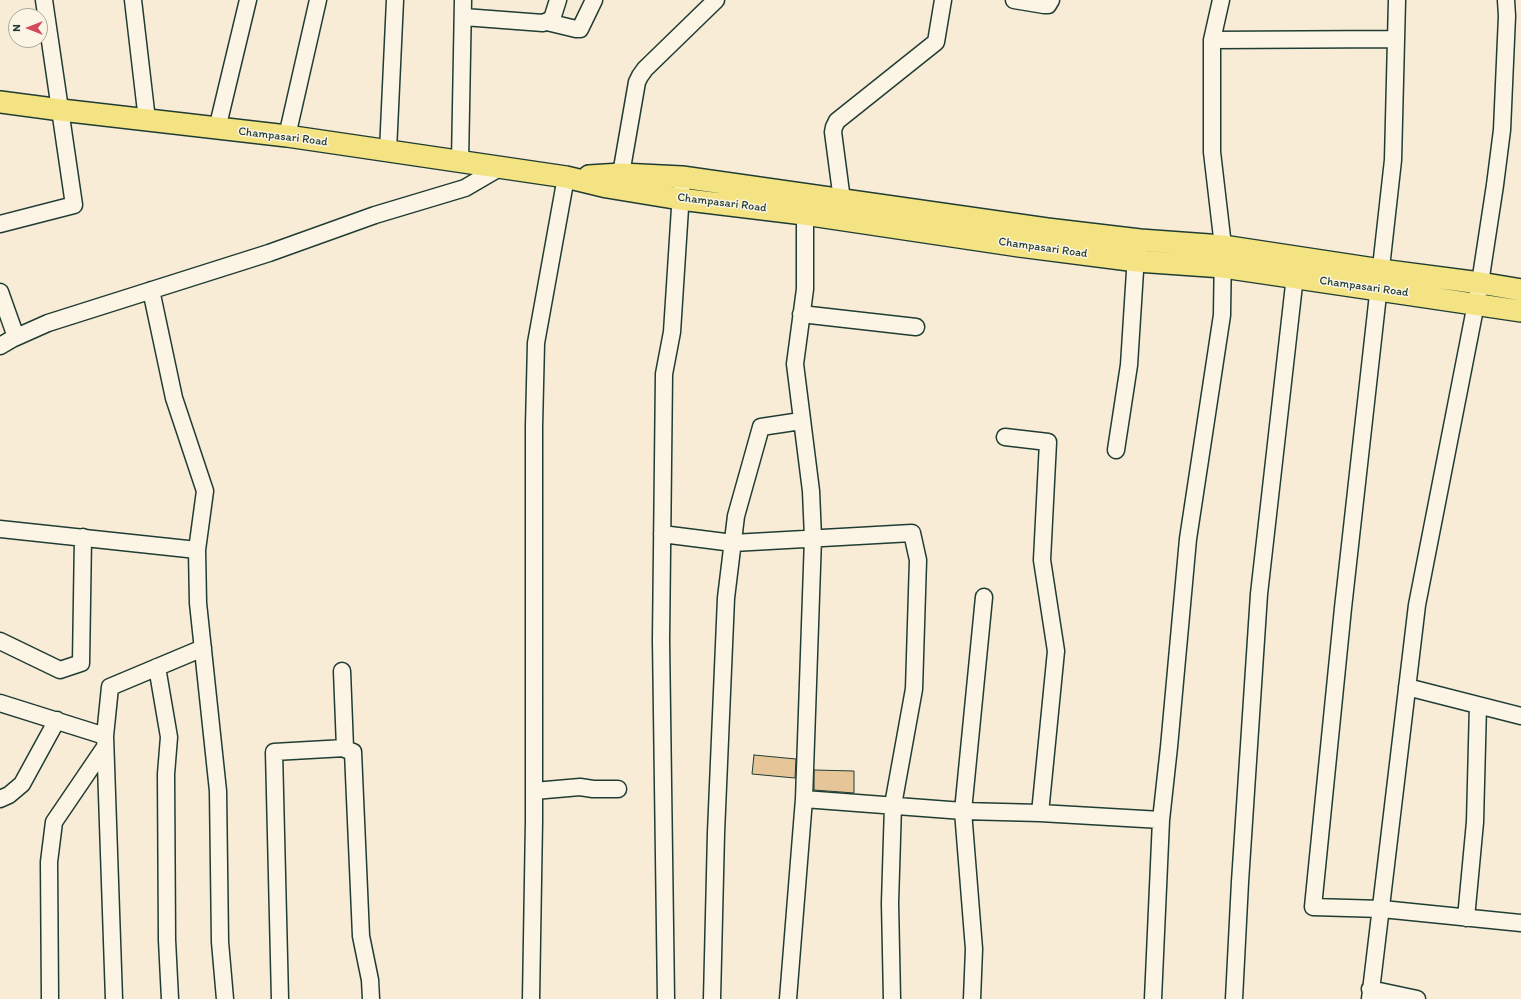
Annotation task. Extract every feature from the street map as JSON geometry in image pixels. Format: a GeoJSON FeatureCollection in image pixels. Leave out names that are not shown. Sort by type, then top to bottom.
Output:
{"type":"FeatureCollection","features":[{"type":"Feature","properties":{"kind":"main road","name":"Champasari Road"},"geometry":{"type":"LineString","coordinates":[[0,102],[217,129],[287,136],[566,177],[607,187],[680,199],[805,205],[842,200],[1047,229],[1140,240],[1223,246],[1296,268]]}},
{"type":"Feature","properties":{"kind":"main road","name":"Champasari Road"},"geometry":{"type":"LineString","coordinates":[[566,177],[621,174],[682,177],[805,205],[1019,246],[1137,260],[1223,267],[1296,268],[1380,280],[1475,303],[1521,311]]}},
{"type":"Feature","properties":{"kind":"main road","name":"Champasari Road"},"geometry":{"type":"LineString","coordinates":[[1380,280],[1480,282],[1521,290]]}},
{"type":"Feature","properties":{"kind":"street"},"geometry":{"type":"LineString","coordinates":[[0,224],[74,205],[44,0]]}},
{"type":"Feature","properties":{"kind":"street"},"geometry":{"type":"LineString","coordinates":[[133,0],[147,120]]}},
{"type":"Feature","properties":{"kind":"street"},"geometry":{"type":"LineString","coordinates":[[217,129],[248,0]]}},
{"type":"Feature","properties":{"kind":"street"},"geometry":{"type":"LineString","coordinates":[[287,136],[318,0]]}},
{"type":"Feature","properties":{"kind":"street"},"geometry":{"type":"LineString","coordinates":[[388,151],[395,0]]}},
{"type":"Feature","properties":{"kind":"street"},"geometry":{"type":"LineString","coordinates":[[460,162],[464,18],[463,0]]}},
{"type":"Feature","properties":{"kind":"street"},"geometry":{"type":"LineString","coordinates":[[547,22],[552,19],[558,0]]}},
{"type":"Feature","properties":{"kind":"street"},"geometry":{"type":"LineString","coordinates":[[464,18],[547,22],[580,29],[594,0]]}},
{"type":"Feature","properties":{"kind":"street"},"geometry":{"type":"LineString","coordinates":[[621,174],[637,82],[640,76],[645,69],[716,0]]}},
{"type":"Feature","properties":{"kind":"street"},"geometry":{"type":"LineString","coordinates":[[842,200],[833,132],[837,121],[936,42],[943,0]]}},
{"type":"Feature","properties":{"kind":"street"},"geometry":{"type":"LineString","coordinates":[[1014,0],[1048,5],[1051,0]]}},
{"type":"Feature","properties":{"kind":"street"},"geometry":{"type":"LineString","coordinates":[[1153,999],[1161,820],[1188,539],[1222,315],[1223,246],[1212,152],[1212,40],[1221,0]]}},
{"type":"Feature","properties":{"kind":"street"},"geometry":{"type":"LineString","coordinates":[[1397,0],[1393,160],[1344,600],[1313,907],[1382,909],[1521,923]]}},
{"type":"Feature","properties":{"kind":"street"},"geometry":{"type":"LineString","coordinates":[[1417,999],[1371,993],[1418,605],[1480,282],[1495,185],[1502,130],[1507,16],[1506,0]]}},
{"type":"Feature","properties":{"kind":"street"},"geometry":{"type":"LineString","coordinates":[[1212,40],[1396,38]]}},
{"type":"Feature","properties":{"kind":"street"},"geometry":{"type":"LineString","coordinates":[[0,346],[16,337],[48,323],[269,253],[375,215],[465,188],[501,167]]}},
{"type":"Feature","properties":{"kind":"street"},"geometry":{"type":"LineString","coordinates":[[531,999],[534,791],[534,426],[536,343],[566,177]]}},
{"type":"Feature","properties":{"kind":"street"},"geometry":{"type":"LineString","coordinates":[[666,999],[661,640],[664,374],[672,332],[682,177]]}},
{"type":"Feature","properties":{"kind":"street"},"geometry":{"type":"LineString","coordinates":[[788,999],[804,799],[813,538],[811,491],[795,364],[805,289],[805,205]]}},
{"type":"Feature","properties":{"kind":"street"},"geometry":{"type":"LineString","coordinates":[[1116,450],[1129,365],[1135,271],[1140,240]]}},
{"type":"Feature","properties":{"kind":"street"},"geometry":{"type":"LineString","coordinates":[[1234,999],[1240,882],[1259,594],[1296,268]]}},
{"type":"Feature","properties":{"kind":"street"},"geometry":{"type":"LineString","coordinates":[[151,290],[174,398],[205,491],[197,550],[198,603],[218,791],[220,942],[225,999]]}},
{"type":"Feature","properties":{"kind":"street"},"geometry":{"type":"LineString","coordinates":[[0,292],[16,337]]}},
{"type":"Feature","properties":{"kind":"street"},"geometry":{"type":"LineString","coordinates":[[801,314],[916,327]]}},
{"type":"Feature","properties":{"kind":"street"},"geometry":{"type":"LineString","coordinates":[[712,999],[716,833],[726,598],[736,516],[761,427],[801,420]]}},
{"type":"Feature","properties":{"kind":"street"},"geometry":{"type":"LineString","coordinates":[[1005,437],[1048,442],[1042,560],[1056,651],[1040,813]]}},
{"type":"Feature","properties":{"kind":"street"},"geometry":{"type":"LineString","coordinates":[[0,528],[197,550]]}},
{"type":"Feature","properties":{"kind":"street"},"geometry":{"type":"LineString","coordinates":[[662,534],[732,543],[912,533],[918,560],[914,689],[893,805],[890,903],[892,999]]}},
{"type":"Feature","properties":{"kind":"street"},"geometry":{"type":"LineString","coordinates":[[0,641],[60,670],[81,663],[83,538]]}},
{"type":"Feature","properties":{"kind":"street"},"geometry":{"type":"LineString","coordinates":[[972,999],[974,949],[963,812],[984,597]]}},
{"type":"Feature","properties":{"kind":"street"},"geometry":{"type":"LineString","coordinates":[[114,999],[105,741],[110,687],[203,648]]}},
{"type":"Feature","properties":{"kind":"street"},"geometry":{"type":"LineString","coordinates":[[157,667],[169,737],[166,782],[167,940],[170,999]]}},
{"type":"Feature","properties":{"kind":"street"},"geometry":{"type":"LineString","coordinates":[[342,671],[345,748],[342,748]]}},
{"type":"Feature","properties":{"kind":"street"},"geometry":{"type":"LineString","coordinates":[[1407,687],[1521,716]]}},
{"type":"Feature","properties":{"kind":"street"},"geometry":{"type":"LineString","coordinates":[[0,703],[57,720],[105,741]]}},
{"type":"Feature","properties":{"kind":"street"},"geometry":{"type":"LineString","coordinates":[[1466,918],[1475,822],[1478,705]]}},
{"type":"Feature","properties":{"kind":"street"},"geometry":{"type":"LineString","coordinates":[[0,799],[9,795],[22,784],[57,720]]}},
{"type":"Feature","properties":{"kind":"street"},"geometry":{"type":"LineString","coordinates":[[50,999],[49,862],[54,822],[105,741]]}},
{"type":"Feature","properties":{"kind":"street"},"geometry":{"type":"LineString","coordinates":[[280,999],[274,752],[342,748],[353,752],[361,936],[370,980],[371,999]]}},
{"type":"Feature","properties":{"kind":"street"},"geometry":{"type":"LineString","coordinates":[[534,791],[580,787],[593,789],[618,789]]}},
{"type":"Feature","properties":{"kind":"street"},"geometry":{"type":"LineString","coordinates":[[804,799],[893,805],[963,812],[1040,813],[1161,820]]}},
{"type":"Feature","properties":{"kind":"building"},"geometry":{"type":"Polygon","coordinates":[[[754,755],[796,759],[795,778],[752,774],[754,755]]]}},
{"type":"Feature","properties":{"kind":"building"},"geometry":{"type":"Polygon","coordinates":[[[814,770],[854,771],[854,793],[814,790],[814,770]]]}}]}
